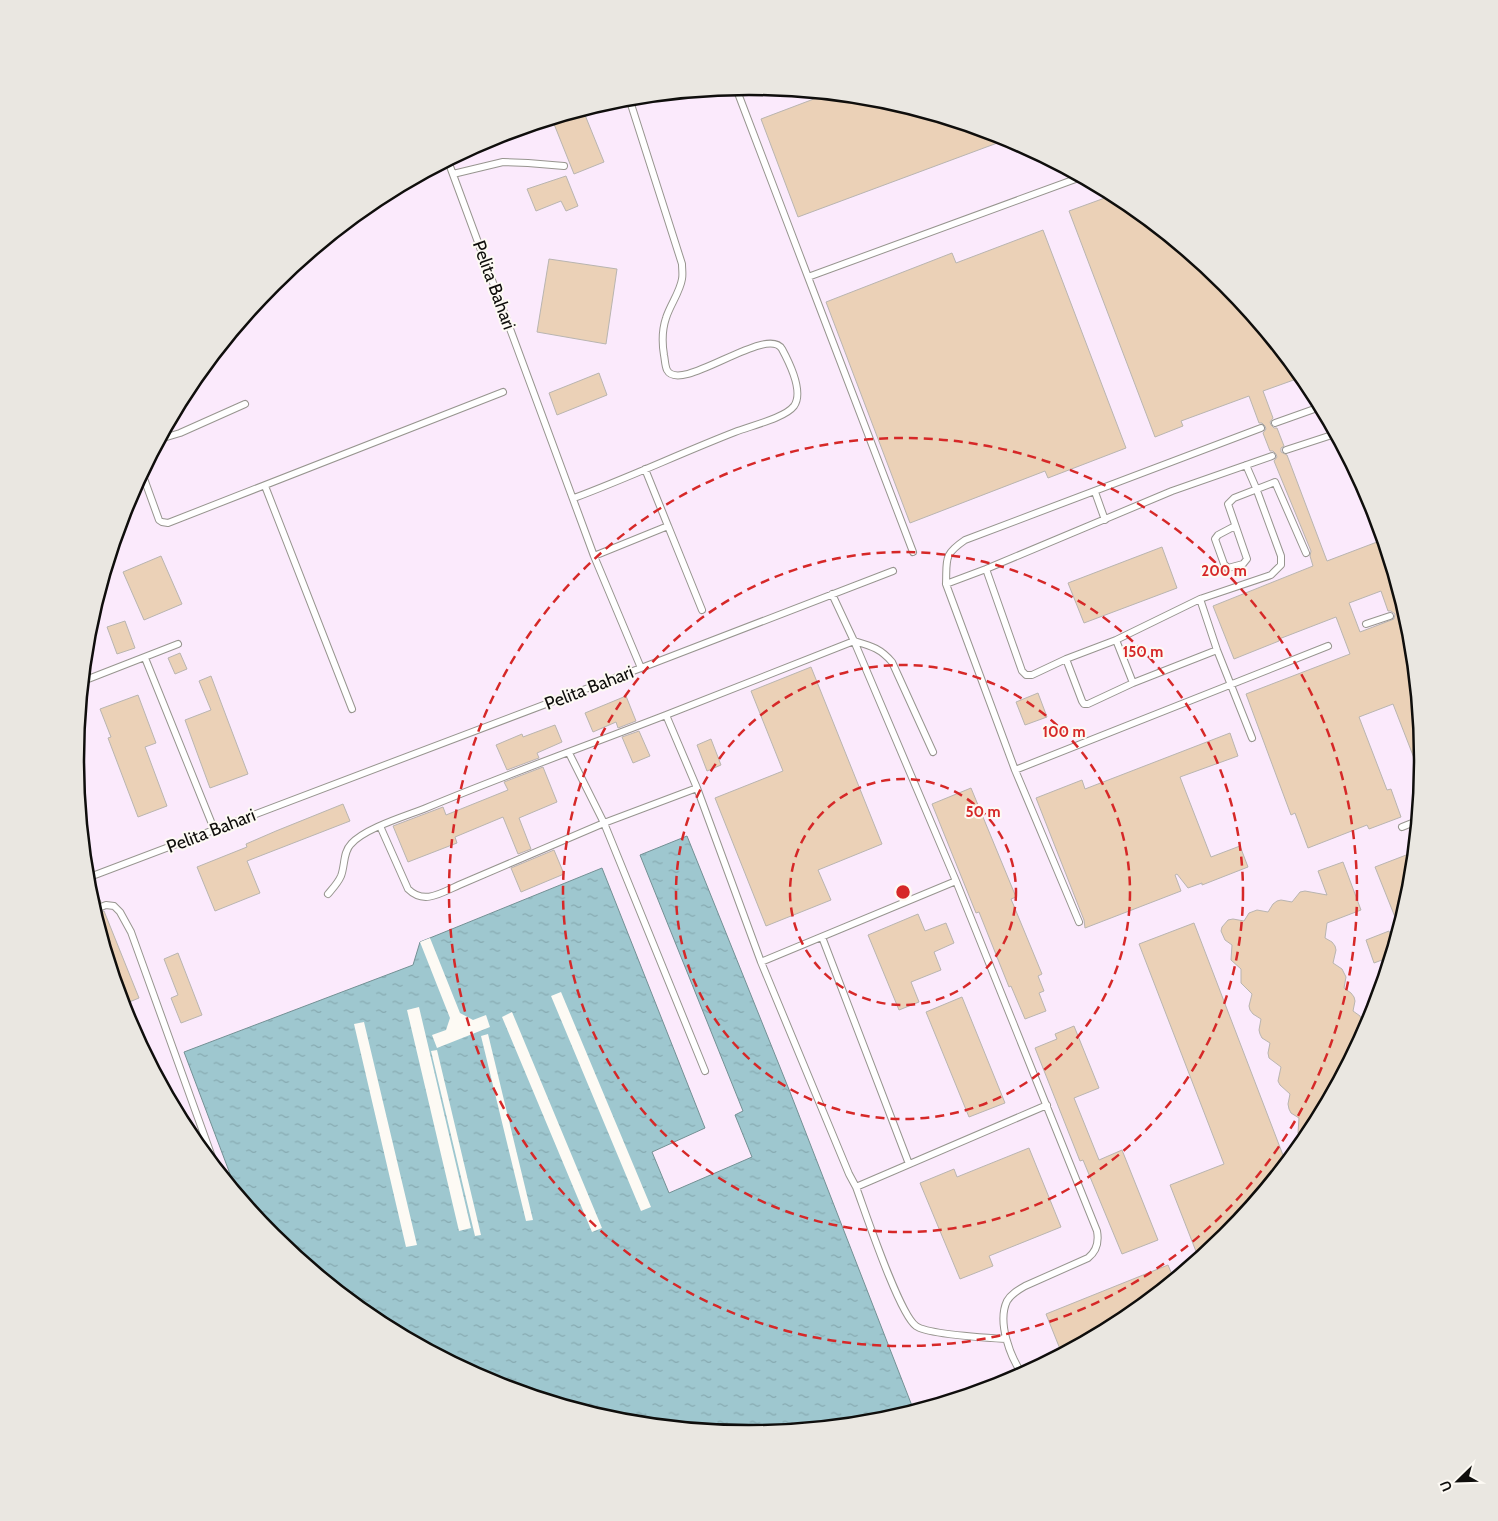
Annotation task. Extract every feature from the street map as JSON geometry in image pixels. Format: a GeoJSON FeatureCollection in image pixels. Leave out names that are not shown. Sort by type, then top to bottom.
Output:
{"type":"FeatureCollection","features":[{"type":"Feature","properties":{"kind":"lane"},"geometry":{"type":"LineString","coordinates":[[739,95],[913,552]]}},
{"type":"Feature","properties":{"kind":"lane"},"geometry":{"type":"LineString","coordinates":[[574,498],[738,431],[774,419],[793,408],[798,398],[791,366],[780,346],[775,344],[765,344],[740,352],[683,376],[672,375],[668,371],[662,343],[665,319],[682,280],[682,264],[632,106]]}},
{"type":"Feature","properties":{"kind":"lane"},"geometry":{"type":"LineString","coordinates":[[453,174],[503,162],[528,162],[564,166]]}},
{"type":"Feature","properties":{"kind":"lane","name":"Pelita Bahari"},"geometry":{"type":"LineString","coordinates":[[94,875],[641,668],[594,556],[450,167]]}},
{"type":"Feature","properties":{"kind":"lane"},"geometry":{"type":"LineString","coordinates":[[808,277],[1075,180]]}},
{"type":"Feature","properties":{"kind":"lane"},"geometry":{"type":"LineString","coordinates":[[145,481],[158,517],[162,522],[168,523],[503,392]]}},
{"type":"Feature","properties":{"kind":"lane"},"geometry":{"type":"LineString","coordinates":[[168,437],[245,404]]}},
{"type":"Feature","properties":{"kind":"lane"},"geometry":{"type":"LineString","coordinates":[[1275,423],[1313,409]]}},
{"type":"Feature","properties":{"kind":"lane"},"geometry":{"type":"LineString","coordinates":[[1079,922],[1015,770],[946,584],[947,558],[951,550],[966,540],[1261,428]]}},
{"type":"Feature","properties":{"kind":"lane"},"geometry":{"type":"LineString","coordinates":[[1286,450],[1329,436]]}},
{"type":"Feature","properties":{"kind":"lane"},"geometry":{"type":"LineString","coordinates":[[946,584],[1172,491],[1272,456]]}},
{"type":"Feature","properties":{"kind":"lane"},"geometry":{"type":"LineString","coordinates":[[986,569],[1022,671],[1026,675],[1032,674],[1116,640],[1200,599],[1271,575],[1281,565],[1281,556],[1246,465]]}},
{"type":"Feature","properties":{"kind":"lane"},"geometry":{"type":"LineString","coordinates":[[646,469],[702,610]]}},
{"type":"Feature","properties":{"kind":"lane"},"geometry":{"type":"LineString","coordinates":[[1235,526],[1218,535],[1215,539],[1224,564],[1228,568],[1244,564],[1247,560],[1228,504],[1234,498],[1275,482],[1278,484],[1306,553]]}},
{"type":"Feature","properties":{"kind":"lane"},"geometry":{"type":"LineString","coordinates":[[265,486],[352,710]]}},
{"type":"Feature","properties":{"kind":"lane"},"geometry":{"type":"LineString","coordinates":[[1095,492],[1105,520]]}},
{"type":"Feature","properties":{"kind":"lane"},"geometry":{"type":"LineString","coordinates":[[594,556],[668,526]]}},
{"type":"Feature","properties":{"kind":"lane"},"geometry":{"type":"LineString","coordinates":[[641,668],[893,571]]}},
{"type":"Feature","properties":{"kind":"lane"},"geometry":{"type":"LineString","coordinates":[[832,594],[956,880],[1088,1208],[1099,1240],[1094,1254],[1088,1258],[1016,1291],[1008,1300],[1004,1313],[1006,1340],[1018,1368]]}},
{"type":"Feature","properties":{"kind":"lane"},"geometry":{"type":"LineString","coordinates":[[1200,599],[1217,650],[1252,738]]}},
{"type":"Feature","properties":{"kind":"lane"},"geometry":{"type":"LineString","coordinates":[[1366,624],[1390,616]]}},
{"type":"Feature","properties":{"kind":"lane"},"geometry":{"type":"LineString","coordinates":[[1116,640],[1133,684]]}},
{"type":"Feature","properties":{"kind":"lane"},"geometry":{"type":"LineString","coordinates":[[328,894],[341,876],[346,850],[360,836],[380,826],[491,781],[569,753],[854,642],[876,648],[892,662],[933,752]]}},
{"type":"Feature","properties":{"kind":"lane"},"geometry":{"type":"LineString","coordinates":[[89,678],[178,644]]}},
{"type":"Feature","properties":{"kind":"lane"},"geometry":{"type":"LineString","coordinates":[[1015,770],[1328,646]]}},
{"type":"Feature","properties":{"kind":"lane"},"geometry":{"type":"LineString","coordinates":[[1066,659],[1084,704],[1217,650]]}},
{"type":"Feature","properties":{"kind":"lane"},"geometry":{"type":"LineString","coordinates":[[145,658],[214,829]]}},
{"type":"Feature","properties":{"kind":"lane"},"geometry":{"type":"LineString","coordinates":[[666,714],[697,788],[761,962],[856,1187],[902,1307],[916,1326],[932,1332],[1006,1340]]}},
{"type":"Feature","properties":{"kind":"lane"},"geometry":{"type":"LineString","coordinates":[[569,753],[604,823],[705,1071]]}},
{"type":"Feature","properties":{"kind":"lane"},"geometry":{"type":"LineString","coordinates":[[380,826],[408,889],[415,896],[424,897],[459,885],[604,823],[697,788]]}},
{"type":"Feature","properties":{"kind":"lane"},"geometry":{"type":"LineString","coordinates":[[1402,827],[1411,823]]}},
{"type":"Feature","properties":{"kind":"lane"},"geometry":{"type":"LineString","coordinates":[[761,962],[956,880]]}},
{"type":"Feature","properties":{"kind":"lane"},"geometry":{"type":"LineString","coordinates":[[101,907],[106,905],[114,906],[120,912],[131,932],[209,1148]]}},
{"type":"Feature","properties":{"kind":"lane"},"geometry":{"type":"LineString","coordinates":[[822,937],[909,1164]]}},
{"type":"Feature","properties":{"kind":"lane"},"geometry":{"type":"LineString","coordinates":[[856,1187],[1047,1106]]}},
{"type":"Feature","properties":{"kind":"shaded area"},"geometry":{"type":"Polygon","coordinates":[[[749,95],[836,101],[879,108],[963,131],[1004,146],[1082,184],[1119,207],[1188,260],[1249,322],[1277,356],[1302,391],[1346,466],[1364,506],[1392,588],[1409,674],[1413,717],[1413,804],[1409,847],[1392,933],[1379,974],[1364,1015],[1346,1055],[1325,1093],[1277,1165],[1249,1199],[1188,1261],[1154,1288],[1119,1314],[1082,1337],[1043,1357],[1004,1375],[912,1405],[790,1092],[752,1157],[669,1193],[652,1152],[704,1128],[602,869],[420,942],[413,965],[185,1052],[232,1178],[196,1130],[152,1055],[134,1015],[106,933],[89,847],[85,804],[84,760],[89,674],[106,588],[134,506],[152,466],[196,391],[221,356],[249,322],[310,260],[379,207],[416,184],[455,164],[494,146],[577,118],[619,108],[705,97],[749,95]]]}},
{"type":"Feature","properties":{"kind":"water"},"geometry":{"type":"Polygon","coordinates":[[[687,836],[790,1092],[912,1405],[836,1420],[749,1426],[662,1420],[619,1413],[535,1390],[494,1375],[455,1357],[416,1337],[379,1314],[310,1261],[279,1231],[231,1178],[184,1052],[413,965],[420,942],[602,868],[705,1128],[652,1152],[669,1193],[752,1157],[735,1115],[743,1111],[640,855],[687,836]]]}},
{"type":"Feature","properties":{"kind":"pier"},"geometry":{"type":"Polygon","coordinates":[[[430,938],[460,1013],[473,1020],[486,1015],[490,1027],[437,1048],[432,1035],[446,1030],[450,1018],[420,942],[430,938]]]}},
{"type":"Feature","properties":{"kind":"pier"},"geometry":{"type":"Polygon","coordinates":[[[561,992],[651,1207],[641,1211],[551,996],[561,992]]]}},
{"type":"Feature","properties":{"kind":"pier"},"geometry":{"type":"Polygon","coordinates":[[[419,1007],[471,1228],[459,1231],[407,1010],[419,1007]]]}},
{"type":"Feature","properties":{"kind":"pier"},"geometry":{"type":"Polygon","coordinates":[[[512,1012],[602,1228],[592,1232],[502,1017],[512,1012]]]}},
{"type":"Feature","properties":{"kind":"pier"},"geometry":{"type":"Polygon","coordinates":[[[364,1022],[417,1245],[406,1247],[354,1024],[364,1022]]]}},
{"type":"Feature","properties":{"kind":"pier"},"geometry":{"type":"Polygon","coordinates":[[[488,1034],[533,1220],[526,1221],[481,1036],[488,1034]]]}},
{"type":"Feature","properties":{"kind":"pier"},"geometry":{"type":"Polygon","coordinates":[[[437,1050],[481,1235],[475,1236],[431,1051],[437,1050]]]}},
{"type":"Feature","properties":{"kind":"building"},"geometry":{"type":"Polygon","coordinates":[[[814,99],[836,101],[879,108],[921,118],[997,143],[798,217],[761,119],[814,99]]]}},
{"type":"Feature","properties":{"kind":"building"},"geometry":{"type":"Polygon","coordinates":[[[585,116],[604,162],[574,174],[554,125],[585,116]]]}},
{"type":"Feature","properties":{"kind":"building"},"geometry":{"type":"Polygon","coordinates":[[[566,176],[578,206],[566,211],[561,201],[536,211],[527,189],[566,176]]]}},
{"type":"Feature","properties":{"kind":"building"},"geometry":{"type":"Polygon","coordinates":[[[1105,198],[1188,260],[1249,322],[1294,380],[1263,391],[1273,418],[1270,422],[1271,425],[1277,428],[1284,446],[1281,448],[1281,452],[1287,455],[1327,561],[1377,542],[1392,588],[1409,674],[1414,758],[1393,704],[1359,717],[1387,790],[1391,789],[1401,817],[1369,829],[1367,825],[1308,848],[1295,813],[1291,815],[1246,694],[1350,654],[1336,617],[1234,659],[1213,606],[1313,566],[1310,556],[1311,551],[1274,461],[1277,457],[1276,454],[1270,451],[1263,433],[1266,429],[1265,426],[1259,423],[1249,396],[1181,421],[1183,426],[1155,437],[1069,211],[1105,198]],[[1381,591],[1349,603],[1360,632],[1394,619],[1395,614],[1388,611],[1381,591]]]}},
{"type":"Feature","properties":{"kind":"building"},"geometry":{"type":"Polygon","coordinates":[[[1043,230],[1126,448],[1048,478],[1045,471],[910,523],[826,302],[952,253],[956,263],[1043,230]]]}},
{"type":"Feature","properties":{"kind":"building"},"geometry":{"type":"Polygon","coordinates":[[[549,259],[617,269],[606,344],[537,332],[549,259]]]}},
{"type":"Feature","properties":{"kind":"building"},"geometry":{"type":"Polygon","coordinates":[[[599,373],[607,395],[557,415],[549,393],[599,373]]]}},
{"type":"Feature","properties":{"kind":"building"},"geometry":{"type":"Polygon","coordinates":[[[1162,547],[1177,588],[1084,623],[1068,583],[1162,547]]]}},
{"type":"Feature","properties":{"kind":"building"},"geometry":{"type":"Polygon","coordinates":[[[161,556],[182,604],[144,620],[123,572],[161,556]]]}},
{"type":"Feature","properties":{"kind":"building"},"geometry":{"type":"Polygon","coordinates":[[[125,621],[135,648],[117,654],[107,627],[125,621]]]}},
{"type":"Feature","properties":{"kind":"building"},"geometry":{"type":"Polygon","coordinates":[[[180,653],[187,669],[175,674],[168,658],[180,653]]]}},
{"type":"Feature","properties":{"kind":"building"},"geometry":{"type":"Polygon","coordinates":[[[811,667],[882,844],[818,870],[831,900],[766,926],[715,798],[783,771],[751,691],[811,667]]]}},
{"type":"Feature","properties":{"kind":"building"},"geometry":{"type":"Polygon","coordinates":[[[211,676],[248,774],[210,788],[185,720],[211,710],[199,681],[211,676]]]}},
{"type":"Feature","properties":{"kind":"building"},"geometry":{"type":"Polygon","coordinates":[[[1038,693],[1047,717],[1025,725],[1016,702],[1038,693]]]}},
{"type":"Feature","properties":{"kind":"building"},"geometry":{"type":"Polygon","coordinates":[[[138,695],[156,743],[145,747],[167,806],[138,817],[108,738],[111,737],[100,709],[138,695]]]}},
{"type":"Feature","properties":{"kind":"building"},"geometry":{"type":"Polygon","coordinates":[[[626,696],[636,721],[618,728],[616,722],[593,732],[585,713],[626,696]]]}},
{"type":"Feature","properties":{"kind":"building"},"geometry":{"type":"Polygon","coordinates":[[[555,725],[562,742],[537,753],[539,758],[507,770],[496,745],[522,734],[523,737],[555,725]]]}},
{"type":"Feature","properties":{"kind":"building"},"geometry":{"type":"Polygon","coordinates":[[[639,731],[650,756],[633,763],[622,737],[639,731]]]}},
{"type":"Feature","properties":{"kind":"building"},"geometry":{"type":"Polygon","coordinates":[[[1230,733],[1238,756],[1180,777],[1211,857],[1240,846],[1248,867],[1202,885],[1202,883],[1188,888],[1177,874],[1175,875],[1181,891],[1085,928],[1084,920],[1036,798],[1082,780],[1085,789],[1230,733]]]}},
{"type":"Feature","properties":{"kind":"building"},"geometry":{"type":"Polygon","coordinates":[[[711,739],[721,765],[707,771],[697,745],[711,739]]]}},
{"type":"Feature","properties":{"kind":"building"},"geometry":{"type":"Polygon","coordinates":[[[543,767],[557,802],[519,818],[531,849],[518,854],[503,817],[455,837],[457,843],[408,862],[393,826],[443,807],[446,815],[508,790],[504,782],[543,767]]]}},
{"type":"Feature","properties":{"kind":"building"},"geometry":{"type":"Polygon","coordinates":[[[971,788],[1016,897],[1011,899],[1042,974],[1038,976],[1044,991],[1039,993],[1046,1011],[1025,1019],[1011,986],[1009,987],[979,912],[976,913],[932,804],[971,788]]]}},
{"type":"Feature","properties":{"kind":"building"},"geometry":{"type":"Polygon","coordinates":[[[343,804],[350,821],[247,861],[260,893],[215,911],[197,867],[247,847],[246,844],[276,831],[343,804]]]}},
{"type":"Feature","properties":{"kind":"building"},"geometry":{"type":"Polygon","coordinates":[[[554,850],[564,874],[521,892],[511,868],[554,850]]]}},
{"type":"Feature","properties":{"kind":"building"},"geometry":{"type":"Polygon","coordinates":[[[1408,854],[1395,917],[1395,917],[1375,867],[1408,854]]]}},
{"type":"Feature","properties":{"kind":"building"},"geometry":{"type":"Polygon","coordinates":[[[1343,862],[1361,910],[1327,923],[1325,938],[1335,946],[1333,963],[1342,969],[1346,977],[1344,988],[1354,997],[1353,1011],[1360,1016],[1362,1020],[1346,1055],[1299,1134],[1299,1118],[1291,1113],[1289,1109],[1290,1094],[1278,1081],[1281,1067],[1269,1058],[1270,1043],[1262,1038],[1259,1030],[1261,1019],[1250,1010],[1252,994],[1241,983],[1241,969],[1231,960],[1232,945],[1225,940],[1221,931],[1228,920],[1244,921],[1249,913],[1257,910],[1268,912],[1277,901],[1292,902],[1300,892],[1305,891],[1327,895],[1318,871],[1343,862]]]}},
{"type":"Feature","properties":{"kind":"building"},"geometry":{"type":"Polygon","coordinates":[[[104,911],[139,998],[129,1002],[106,933],[102,912],[104,911]]]}},
{"type":"Feature","properties":{"kind":"building"},"geometry":{"type":"Polygon","coordinates":[[[918,914],[925,931],[946,923],[954,943],[934,952],[941,970],[911,982],[919,1002],[899,1010],[868,935],[918,914]]]}},
{"type":"Feature","properties":{"kind":"building"},"geometry":{"type":"Polygon","coordinates":[[[1194,923],[1283,1156],[1249,1199],[1197,1253],[1170,1185],[1224,1164],[1139,944],[1194,923]]]}},
{"type":"Feature","properties":{"kind":"building"},"geometry":{"type":"Polygon","coordinates":[[[1389,931],[1391,936],[1384,959],[1374,963],[1366,940],[1389,931]]]}},
{"type":"Feature","properties":{"kind":"building"},"geometry":{"type":"Polygon","coordinates":[[[178,953],[202,1015],[181,1023],[171,998],[178,995],[164,959],[178,953]]]}},
{"type":"Feature","properties":{"kind":"building"},"geometry":{"type":"Polygon","coordinates":[[[962,997],[1005,1103],[969,1117],[926,1012],[962,997]]]}},
{"type":"Feature","properties":{"kind":"building"},"geometry":{"type":"Polygon","coordinates":[[[1074,1026],[1099,1088],[1074,1098],[1099,1160],[1122,1150],[1158,1240],[1122,1254],[1083,1160],[1080,1161],[1035,1048],[1057,1039],[1055,1034],[1074,1026]]]}},
{"type":"Feature","properties":{"kind":"building"},"geometry":{"type":"Polygon","coordinates":[[[1029,1148],[1061,1227],[989,1256],[993,1266],[960,1279],[920,1183],[954,1169],[957,1177],[1029,1148]]]}},
{"type":"Feature","properties":{"kind":"building"},"geometry":{"type":"Polygon","coordinates":[[[1168,1265],[1172,1274],[1119,1314],[1060,1348],[1046,1314],[1168,1265]]]}}]}
